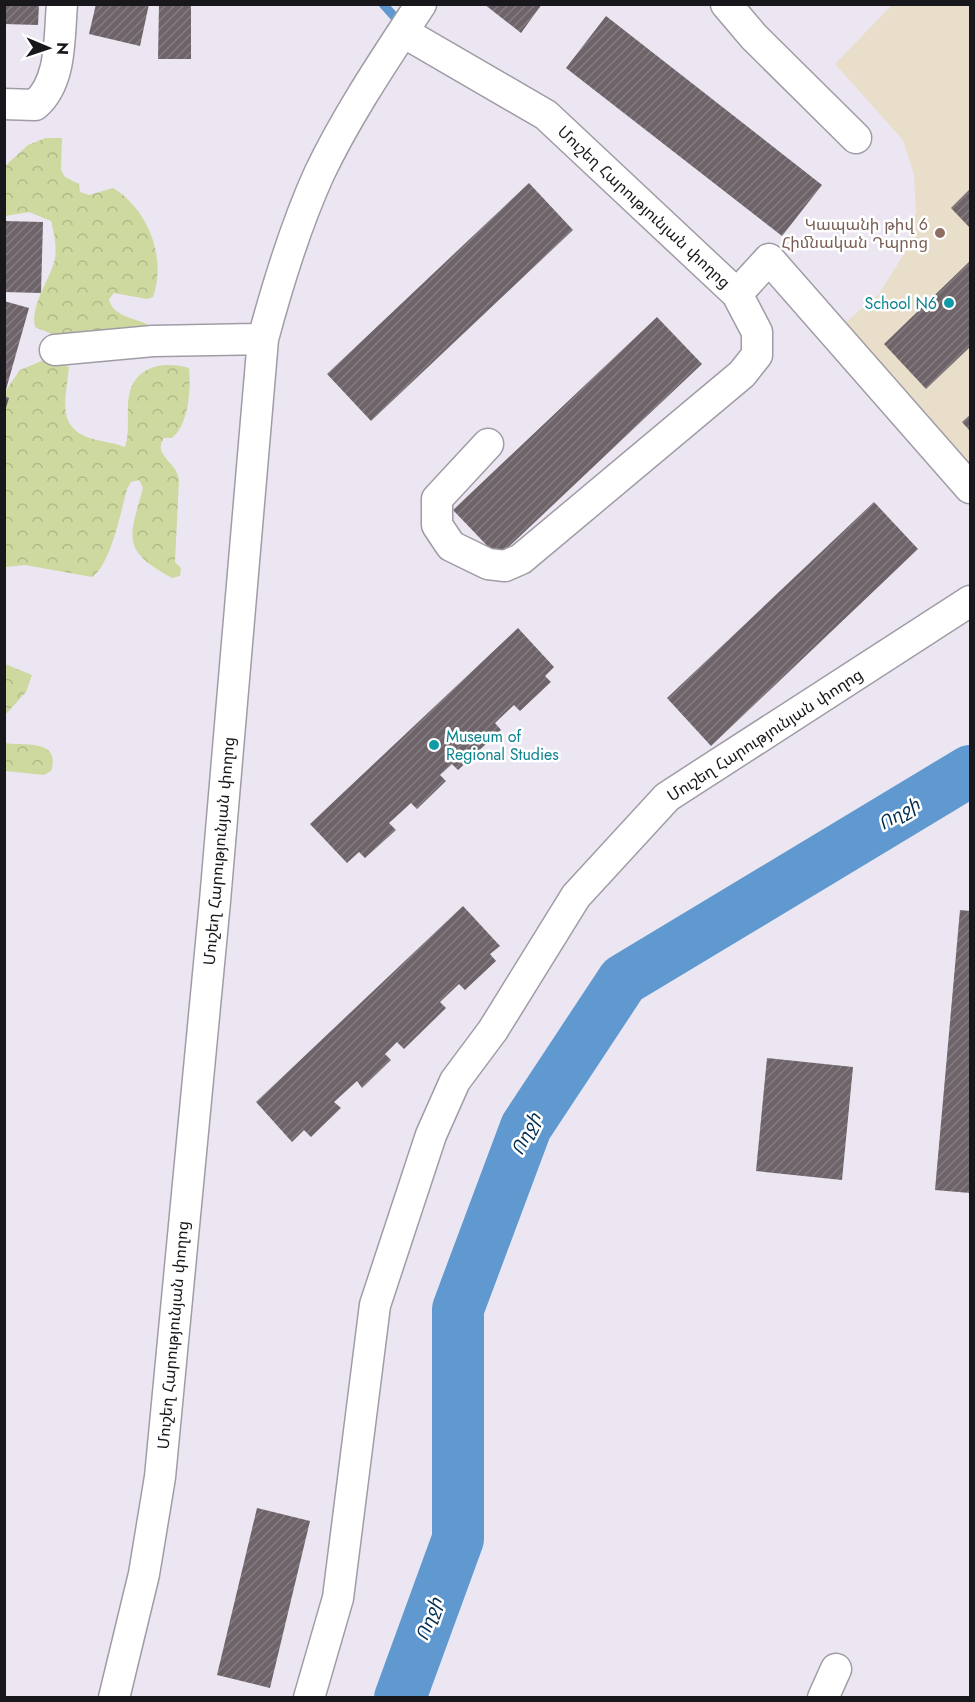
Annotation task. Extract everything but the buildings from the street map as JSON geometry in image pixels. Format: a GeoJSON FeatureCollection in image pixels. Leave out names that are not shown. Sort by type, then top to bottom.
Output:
{"type":"FeatureCollection","features":[{"type":"Feature","properties":{"kind":"street"},"geometry":{"type":"LineString","coordinates":[[4,104],[35,105],[46,96],[57,63],[62,4]]}},
{"type":"Feature","properties":{"kind":"street","name":"Մուշեղ Հարությունյան փողոց"},"geometry":{"type":"LineString","coordinates":[[114,1698],[144,1574],[160,1477],[215,901],[263,339],[278,285],[320,174],[360,100],[421,4]]}},
{"type":"Feature","properties":{"kind":"street"},"geometry":{"type":"LineString","coordinates":[[726,4],[754,37],[856,138]]}},
{"type":"Feature","properties":{"kind":"street","name":"Մուշեղ Հարությունյան փողոց"},"geometry":{"type":"LineString","coordinates":[[403,32],[546,114],[737,294],[769,259],[970,488]]}},
{"type":"Feature","properties":{"kind":"street"},"geometry":{"type":"LineString","coordinates":[[488,444],[437,499],[437,525],[451,546],[488,564],[505,566],[521,559],[742,374],[757,355],[757,332],[737,294]]}},
{"type":"Feature","properties":{"kind":"street"},"geometry":{"type":"LineString","coordinates":[[55,350],[153,341],[263,339]]}},
{"type":"Feature","properties":{"kind":"street","name":"Մուշեղ Հարությունյան փողոց"},"geometry":{"type":"LineString","coordinates":[[309,1698],[338,1598],[375,1305],[431,1135],[455,1081],[493,1030],[576,896],[668,797],[970,601]]}},
{"type":"Feature","properties":{"kind":"street"},"geometry":{"type":"LineString","coordinates":[[823,1698],[836,1669]]}},
{"type":"Feature","properties":{"kind":"shaded area","name":"Կապանի թիվ 6 Հիմնական Դպրոց"},"geometry":{"type":"Polygon","coordinates":[[[892,5],[970,5],[970,463],[840,327],[879,294],[904,254],[916,212],[914,175],[903,140],[835,64],[892,5]]]}},
{"type":"Feature","properties":{"kind":"green space"},"geometry":{"type":"Polygon","coordinates":[[[46,138],[62,138],[61,170],[65,177],[79,184],[80,192],[89,195],[113,188],[136,208],[145,221],[156,251],[158,266],[153,297],[147,299],[114,293],[109,299],[111,305],[119,313],[147,324],[149,331],[59,337],[35,327],[35,310],[55,259],[54,235],[51,221],[29,212],[5,216],[5,166],[28,145],[46,138]]]}},
{"type":"Feature","properties":{"kind":"green space"},"geometry":{"type":"Polygon","coordinates":[[[44,360],[69,367],[65,401],[68,420],[73,428],[93,439],[125,447],[130,391],[139,375],[162,365],[189,368],[188,406],[182,424],[172,438],[164,438],[161,444],[163,454],[174,467],[179,479],[175,562],[181,568],[180,576],[172,578],[156,568],[144,559],[133,542],[134,520],[143,488],[139,480],[131,482],[127,489],[110,549],[105,561],[92,577],[25,565],[5,567],[4,393],[20,370],[44,360]]]}},
{"type":"Feature","properties":{"kind":"green space"},"geometry":{"type":"Polygon","coordinates":[[[5,664],[32,675],[26,692],[5,715],[5,664]]]}},
{"type":"Feature","properties":{"kind":"green space"},"geometry":{"type":"Polygon","coordinates":[[[5,743],[40,746],[46,749],[53,761],[51,771],[44,775],[5,771],[5,743]]]}},
{"type":"Feature","properties":{"kind":"waterway"},"geometry":{"type":"LineString","coordinates":[[383,4],[400,23]]}},
{"type":"Feature","properties":{"kind":"waterway","name":"Ողջի"},"geometry":{"type":"LineString","coordinates":[[400,1698],[458,1539],[458,1309],[526,1127],[623,980],[970,771]]}},
{"type":"Feature","properties":{"kind":"place","name":"Կապանի թիվ 6 Հիմնական Դպրոց"},"geometry":{"type":"Point","coordinates":[940,233]}},
{"type":"Feature","properties":{"kind":"place","name":"School N6"},"geometry":{"type":"Point","coordinates":[949,303]}},
{"type":"Feature","properties":{"kind":"place","name":"Museum of Regional Studies"},"geometry":{"type":"Point","coordinates":[434,745]}}]}
